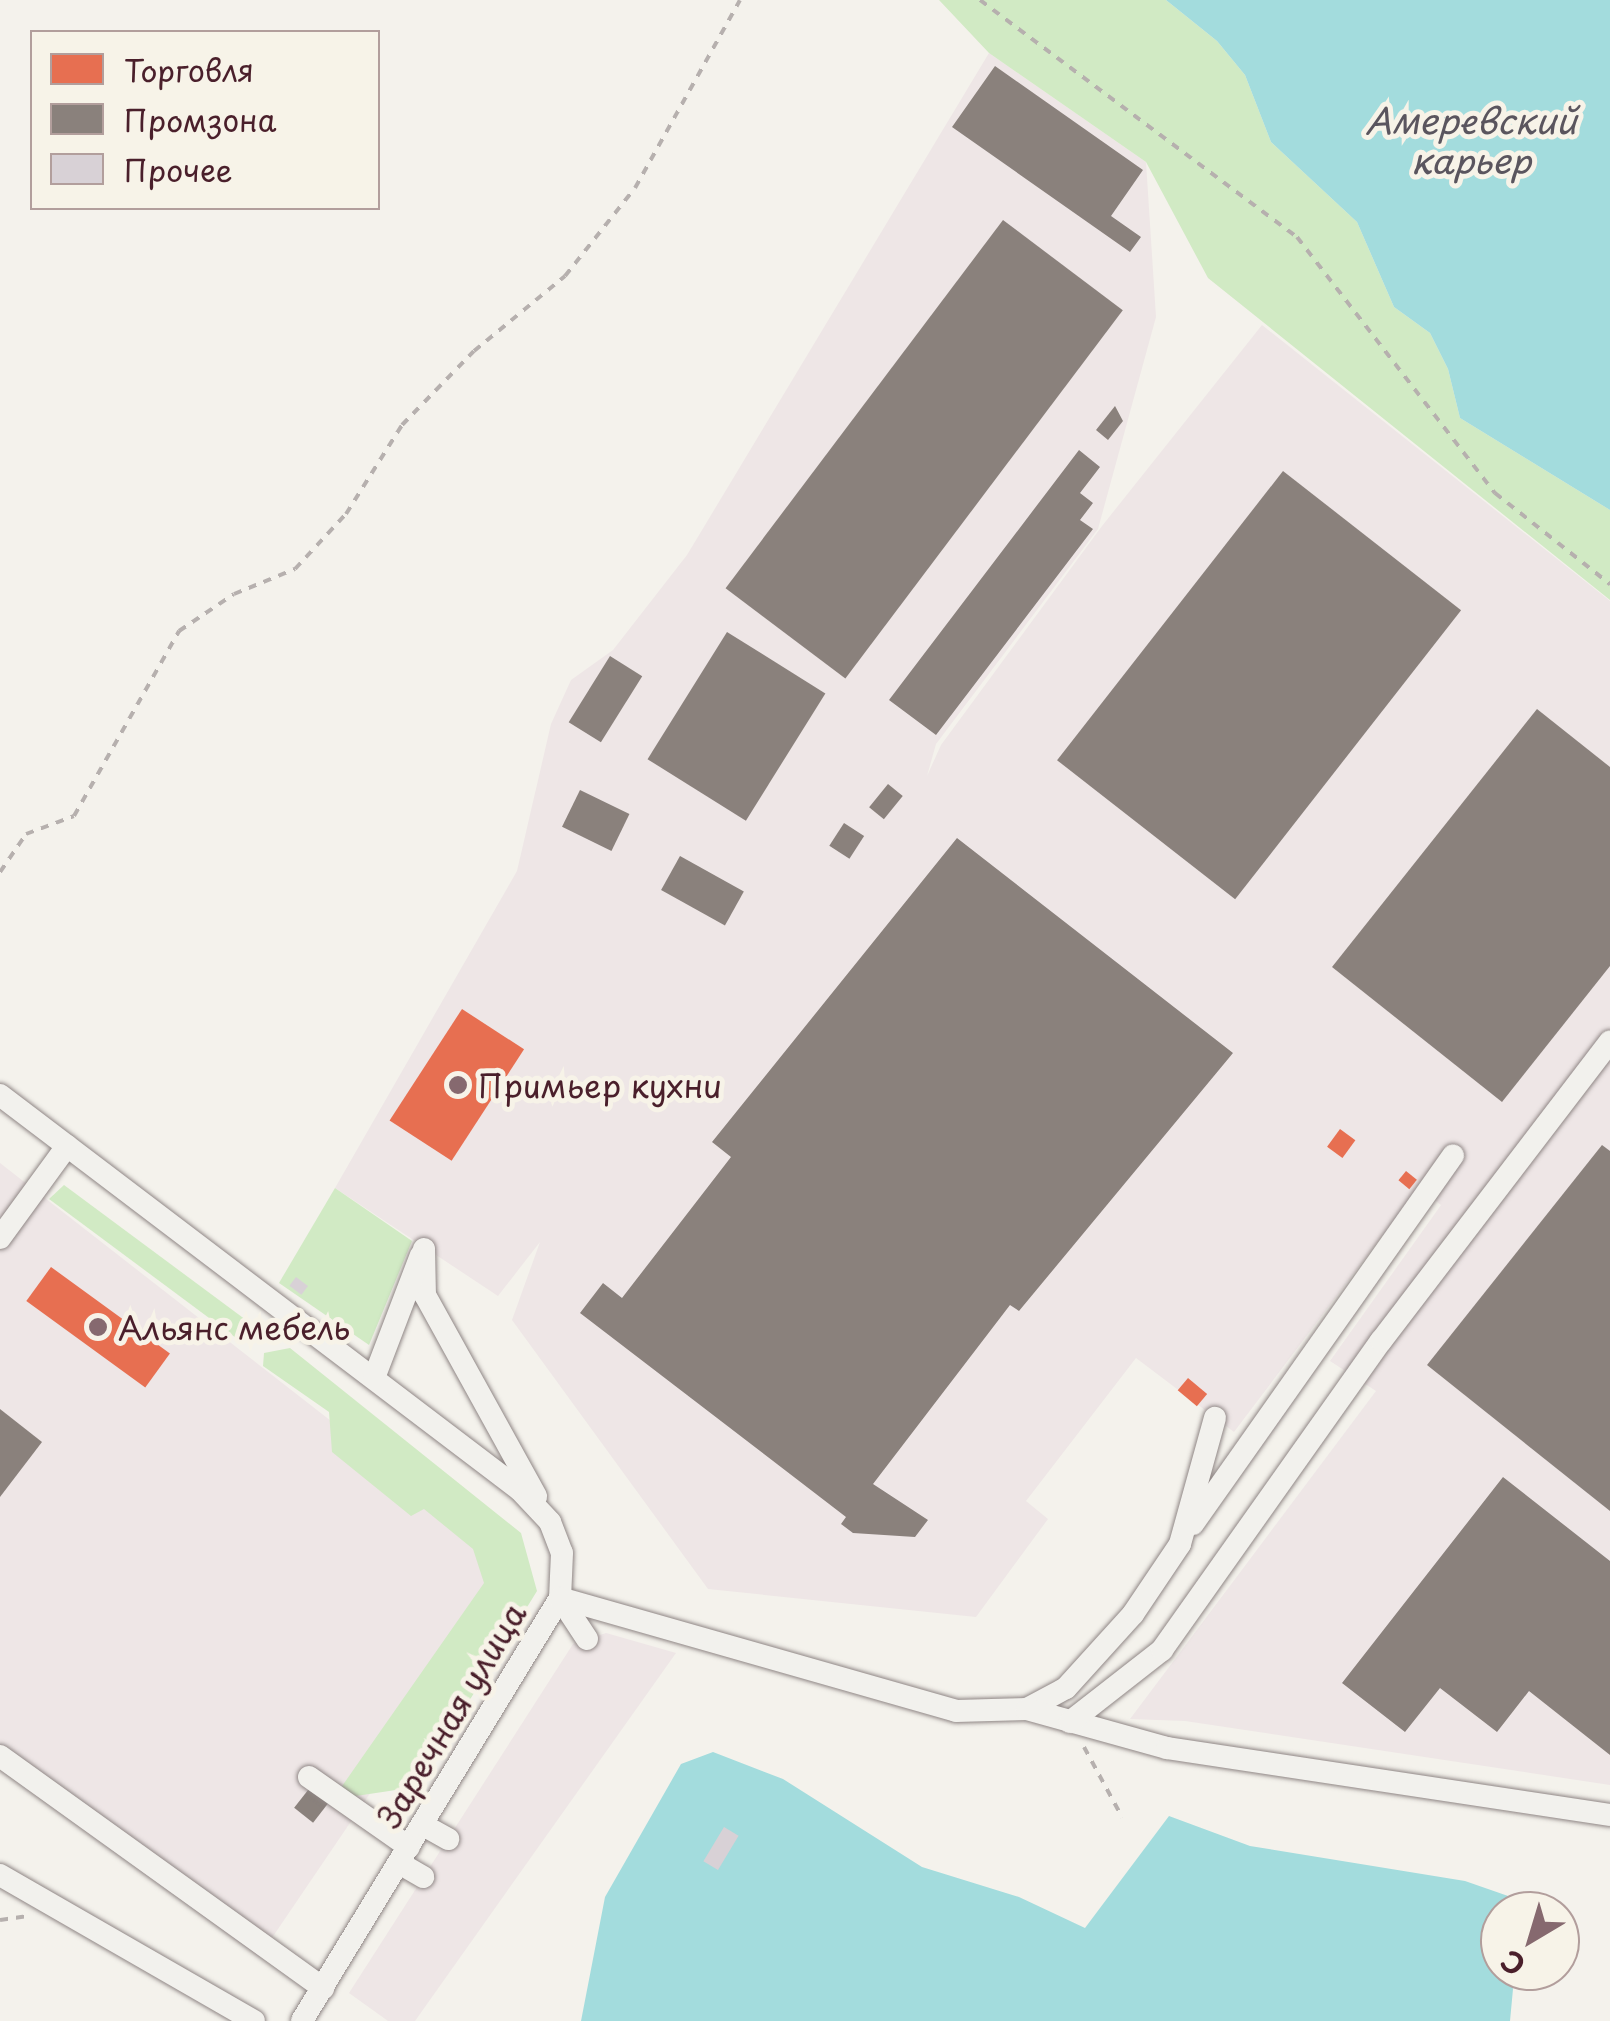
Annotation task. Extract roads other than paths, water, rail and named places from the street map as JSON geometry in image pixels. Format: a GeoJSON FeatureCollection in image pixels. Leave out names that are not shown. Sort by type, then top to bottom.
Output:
{"type":"FeatureCollection","features":[{"type":"Feature","properties":{"kind":"street"},"geometry":{"type":"LineString","coordinates":[[1070,1722],[1162,1650],[1381,1341],[1607,1051]]}},
{"type":"Feature","properties":{"kind":"street"},"geometry":{"type":"LineString","coordinates":[[0,1095],[520,1490],[550,1522]]}},
{"type":"Feature","properties":{"kind":"street"},"geometry":{"type":"LineString","coordinates":[[0,1238],[67,1146]]}},
{"type":"Feature","properties":{"kind":"street"},"geometry":{"type":"LineString","coordinates":[[1027,1710],[1066,1688],[1133,1614],[1452,1156]]}},
{"type":"Feature","properties":{"kind":"street","name":"Заречная улица"},"geometry":{"type":"LineString","coordinates":[[302,2021],[560,1598],[562,1553],[550,1522],[424,1295],[424,1249],[374,1378]]}},
{"type":"Feature","properties":{"kind":"street"},"geometry":{"type":"LineString","coordinates":[[1180,1544],[1214,1418]]}},
{"type":"Feature","properties":{"kind":"street"},"geometry":{"type":"LineString","coordinates":[[560,1598],[956,1712],[1027,1710],[1168,1748],[1610,1815]]}},
{"type":"Feature","properties":{"kind":"street"},"geometry":{"type":"LineString","coordinates":[[560,1598],[587,1639]]}},
{"type":"Feature","properties":{"kind":"street"},"geometry":{"type":"LineString","coordinates":[[0,1756],[324,1988]]}},
{"type":"Feature","properties":{"kind":"street"},"geometry":{"type":"LineString","coordinates":[[309,1776],[404,1854],[424,1878]]}},
{"type":"Feature","properties":{"kind":"street"},"geometry":{"type":"LineString","coordinates":[[422,1825],[448,1840]]}},
{"type":"Feature","properties":{"kind":"street"},"geometry":{"type":"LineString","coordinates":[[0,1876],[254,2021]]}},
{"type":"Feature","properties":{"kind":"water","name":"Амеревский карьер"},"geometry":{"type":"Polygon","coordinates":[[[1166,0],[1610,0],[1610,510],[1460,418],[1448,369],[1430,333],[1394,307],[1357,222],[1271,142],[1245,75],[1217,41],[1166,0]]]}},
{"type":"Feature","properties":{"kind":"water"},"geometry":{"type":"Polygon","coordinates":[[[713,1752],[783,1779],[922,1867],[1019,1897],[1085,1928],[1169,1816],[1250,1846],[1465,1881],[1494,1891],[1480,1891],[1480,1991],[1513,1991],[1510,2021],[581,2021],[605,1897],[681,1764],[713,1752]]]}},
{"type":"Feature","properties":{"kind":"place","name":"Примьер кухни"},"geometry":{"type":"Point","coordinates":[458,1085]}},
{"type":"Feature","properties":{"kind":"place","name":"Альянс мебель"},"geometry":{"type":"Point","coordinates":[98,1327]}}]}
